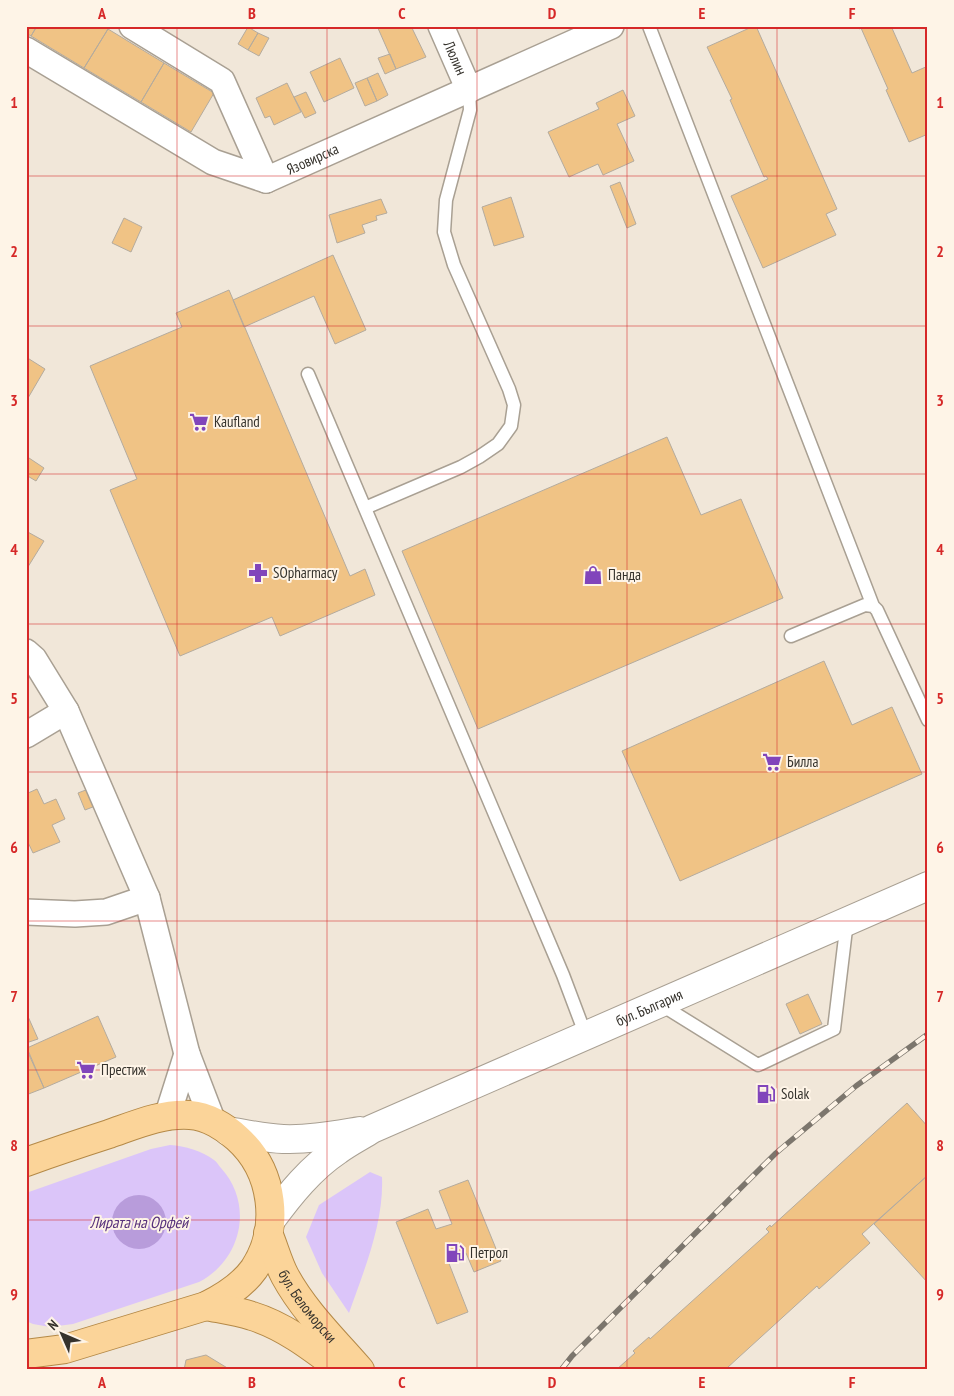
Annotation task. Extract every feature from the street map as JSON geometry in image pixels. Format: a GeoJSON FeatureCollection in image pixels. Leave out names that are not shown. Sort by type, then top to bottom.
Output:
{"type":"FeatureCollection","features":[{"type":"Feature","properties":{"kind":"main road"},"geometry":{"type":"LineString","coordinates":[[26,1162],[153,1119],[191,1115],[221,1126],[246,1146],[261,1169],[270,1199],[269,1226],[260,1257],[245,1280],[221,1298],[206,1306],[65,1350],[26,1354]]}},
{"type":"Feature","properties":{"kind":"main road","name":"бул. Беломорски"},"geometry":{"type":"LineString","coordinates":[[269,1226],[282,1269],[290,1284],[306,1307],[360,1370]]}},
{"type":"Feature","properties":{"kind":"main road","name":"бул. Беломорски"},"geometry":{"type":"LineString","coordinates":[[206,1306],[252,1316],[277,1326],[342,1370]]}},
{"type":"Feature","properties":{"kind":"street"},"geometry":{"type":"LineString","coordinates":[[132,26],[222,81],[266,180]]}},
{"type":"Feature","properties":{"kind":"street","name":"Люлин"},"geometry":{"type":"LineString","coordinates":[[441,26],[469,90]]}},
{"type":"Feature","properties":{"kind":"street","name":"Язовирска"},"geometry":{"type":"LineString","coordinates":[[266,180],[611,26]]}},
{"type":"Feature","properties":{"kind":"street"},"geometry":{"type":"LineString","coordinates":[[26,50],[213,162],[266,180]]}},
{"type":"Feature","properties":{"kind":"street"},"geometry":{"type":"LineString","coordinates":[[26,652],[34,659],[66,711],[147,898],[187,1054],[221,1126]]}},
{"type":"Feature","properties":{"kind":"street"},"geometry":{"type":"LineString","coordinates":[[26,734],[66,711]]}},
{"type":"Feature","properties":{"kind":"street","name":"бул. България"},"geometry":{"type":"LineString","coordinates":[[269,1226],[296,1187],[337,1150],[372,1129],[928,886]]}},
{"type":"Feature","properties":{"kind":"street"},"geometry":{"type":"LineString","coordinates":[[26,912],[76,914],[106,912],[147,898]]}},
{"type":"Feature","properties":{"kind":"street"},"geometry":{"type":"LineString","coordinates":[[168,1117],[187,1054]]}},
{"type":"Feature","properties":{"kind":"street","name":"бул. България"},"geometry":{"type":"LineString","coordinates":[[221,1126],[269,1138],[296,1139],[372,1129]]}},
{"type":"Feature","properties":{"kind":"lane"},"geometry":{"type":"LineString","coordinates":[[648,26],[872,606]]}},
{"type":"Feature","properties":{"kind":"lane"},"geometry":{"type":"LineString","coordinates":[[365,508],[461,467],[479,457],[498,444],[511,426],[514,404],[509,389],[454,265],[444,232],[446,200],[470,110],[469,90]]}},
{"type":"Feature","properties":{"kind":"lane"},"geometry":{"type":"LineString","coordinates":[[308,374],[563,975],[586,1036]]}},
{"type":"Feature","properties":{"kind":"lane"},"geometry":{"type":"LineString","coordinates":[[790,636],[865,604],[872,606],[878,610],[928,720]]}},
{"type":"Feature","properties":{"kind":"lane"},"geometry":{"type":"LineString","coordinates":[[660,1004],[758,1065],[834,1029],[847,921]]}},
{"type":"Feature","properties":{"kind":"shaded area"},"geometry":{"type":"Polygon","coordinates":[[[170,1145],[182,1146],[209,1157],[217,1163],[231,1182],[238,1198],[240,1214],[234,1246],[225,1260],[214,1272],[199,1282],[73,1324],[50,1327],[26,1321],[26,1193],[151,1149],[170,1145]]]}},
{"type":"Feature","properties":{"kind":"shaded area"},"geometry":{"type":"Polygon","coordinates":[[[370,1172],[382,1177],[380,1212],[367,1263],[349,1313],[322,1273],[306,1237],[319,1205],[370,1172]]]}},
{"type":"Feature","properties":{"kind":"water","name":"Лирата на Орфей"},"geometry":{"type":"Polygon","coordinates":[[[139,1195],[149,1197],[158,1203],[164,1212],[166,1222],[164,1232],[158,1241],[149,1247],[139,1249],[129,1247],[120,1241],[114,1232],[112,1222],[114,1212],[120,1203],[129,1197],[139,1195]]]}},
{"type":"Feature","properties":{"kind":"building"},"geometry":{"type":"Polygon","coordinates":[[[26,26],[37,26],[31,36],[26,33],[26,26]]]}},
{"type":"Feature","properties":{"kind":"building"},"geometry":{"type":"Polygon","coordinates":[[[37,26],[103,26],[108,29],[84,68],[31,36],[37,26]]]}},
{"type":"Feature","properties":{"kind":"building"},"geometry":{"type":"Polygon","coordinates":[[[377,26],[411,26],[426,57],[396,69],[377,26]]]}},
{"type":"Feature","properties":{"kind":"building"},"geometry":{"type":"Polygon","coordinates":[[[756,26],[837,209],[826,214],[836,235],[763,268],[731,196],[768,179],[766,176],[764,177],[730,100],[732,99],[707,47],[756,26]]]}},
{"type":"Feature","properties":{"kind":"building"},"geometry":{"type":"Polygon","coordinates":[[[858,26],[891,26],[912,73],[928,66],[928,134],[909,142],[886,90],[888,89],[861,28],[859,29],[858,26]]]}},
{"type":"Feature","properties":{"kind":"building"},"geometry":{"type":"Polygon","coordinates":[[[248,27],[258,33],[248,50],[238,44],[248,27]]]}},
{"type":"Feature","properties":{"kind":"building"},"geometry":{"type":"Polygon","coordinates":[[[108,29],[164,63],[141,102],[84,68],[108,29]]]}},
{"type":"Feature","properties":{"kind":"building"},"geometry":{"type":"Polygon","coordinates":[[[258,33],[269,38],[259,56],[248,50],[258,33]]]}},
{"type":"Feature","properties":{"kind":"building"},"geometry":{"type":"Polygon","coordinates":[[[390,54],[396,69],[385,74],[378,58],[390,54]]]}},
{"type":"Feature","properties":{"kind":"building"},"geometry":{"type":"Polygon","coordinates":[[[340,58],[354,88],[324,102],[310,72],[340,58]]]}},
{"type":"Feature","properties":{"kind":"building"},"geometry":{"type":"Polygon","coordinates":[[[164,63],[214,93],[191,132],[141,102],[164,63]]]}},
{"type":"Feature","properties":{"kind":"building"},"geometry":{"type":"Polygon","coordinates":[[[378,73],[388,95],[377,101],[367,78],[378,73]]]}},
{"type":"Feature","properties":{"kind":"building"},"geometry":{"type":"Polygon","coordinates":[[[367,78],[377,101],[365,106],[355,83],[367,78]]]}},
{"type":"Feature","properties":{"kind":"building"},"geometry":{"type":"Polygon","coordinates":[[[287,83],[301,112],[274,125],[270,116],[265,118],[256,98],[287,83]]]}},
{"type":"Feature","properties":{"kind":"building"},"geometry":{"type":"Polygon","coordinates":[[[623,90],[635,116],[617,124],[634,161],[603,175],[598,164],[569,177],[548,132],[599,109],[596,103],[623,90]]]}},
{"type":"Feature","properties":{"kind":"building"},"geometry":{"type":"Polygon","coordinates":[[[306,92],[316,113],[305,118],[294,97],[306,92]]]}},
{"type":"Feature","properties":{"kind":"building"},"geometry":{"type":"Polygon","coordinates":[[[620,182],[636,224],[627,228],[610,186],[620,182]]]}},
{"type":"Feature","properties":{"kind":"building"},"geometry":{"type":"Polygon","coordinates":[[[511,197],[524,237],[494,246],[482,207],[511,197]]]}},
{"type":"Feature","properties":{"kind":"building"},"geometry":{"type":"Polygon","coordinates":[[[381,199],[387,213],[376,216],[377,220],[362,225],[365,233],[337,243],[329,215],[381,199]]]}},
{"type":"Feature","properties":{"kind":"building"},"geometry":{"type":"Polygon","coordinates":[[[124,218],[142,227],[131,252],[112,243],[124,218]]]}},
{"type":"Feature","properties":{"kind":"building"},"geometry":{"type":"Polygon","coordinates":[[[333,255],[366,330],[335,344],[314,296],[244,327],[233,300],[333,255]]]}},
{"type":"Feature","properties":{"kind":"building","name":"Kaufland"},"geometry":{"type":"Polygon","coordinates":[[[229,290],[350,576],[365,569],[375,595],[280,636],[272,617],[180,656],[110,490],[137,479],[90,366],[182,327],[176,313],[229,290]]]}},
{"type":"Feature","properties":{"kind":"building"},"geometry":{"type":"Polygon","coordinates":[[[26,357],[45,369],[28,398],[26,397],[26,357]]]}},
{"type":"Feature","properties":{"kind":"building","name":"Панда"},"geometry":{"type":"Polygon","coordinates":[[[667,437],[701,515],[741,499],[783,598],[478,729],[402,551],[667,437]]]}},
{"type":"Feature","properties":{"kind":"building"},"geometry":{"type":"Polygon","coordinates":[[[26,456],[44,468],[36,481],[26,475],[26,456]]]}},
{"type":"Feature","properties":{"kind":"building"},"geometry":{"type":"Polygon","coordinates":[[[26,531],[44,541],[26,570],[26,531]]]}},
{"type":"Feature","properties":{"kind":"building","name":"Билла"},"geometry":{"type":"Polygon","coordinates":[[[824,661],[852,725],[892,707],[922,774],[680,881],[622,751],[824,661]]]}},
{"type":"Feature","properties":{"kind":"building"},"geometry":{"type":"Polygon","coordinates":[[[96,786],[103,803],[85,810],[78,793],[96,786]]]}},
{"type":"Feature","properties":{"kind":"building"},"geometry":{"type":"Polygon","coordinates":[[[37,789],[44,804],[56,799],[65,819],[52,825],[60,842],[33,853],[26,838],[26,794],[37,789]]]}},
{"type":"Feature","properties":{"kind":"building"},"geometry":{"type":"Polygon","coordinates":[[[808,994],[822,1024],[800,1034],[786,1004],[808,994]]]}},
{"type":"Feature","properties":{"kind":"building"},"geometry":{"type":"Polygon","coordinates":[[[26,1012],[38,1039],[26,1043],[26,1012]]]}},
{"type":"Feature","properties":{"kind":"building"},"geometry":{"type":"Polygon","coordinates":[[[98,1016],[116,1057],[44,1088],[27,1048],[98,1016]]]}},
{"type":"Feature","properties":{"kind":"building"},"geometry":{"type":"Polygon","coordinates":[[[26,1048],[44,1088],[26,1095],[26,1048]]]}},
{"type":"Feature","properties":{"kind":"building"},"geometry":{"type":"Polygon","coordinates":[[[907,1103],[928,1127],[928,1175],[862,1234],[870,1243],[819,1289],[817,1286],[727,1368],[728,1370],[616,1370],[635,1353],[633,1351],[649,1337],[650,1339],[769,1232],[766,1229],[770,1225],[771,1227],[907,1103]]]}},
{"type":"Feature","properties":{"kind":"building"},"geometry":{"type":"Polygon","coordinates":[[[928,1175],[928,1283],[874,1224],[928,1175]]]}},
{"type":"Feature","properties":{"kind":"building"},"geometry":{"type":"Polygon","coordinates":[[[468,1180],[501,1261],[474,1272],[466,1253],[448,1261],[468,1312],[437,1324],[396,1222],[428,1209],[436,1229],[452,1224],[439,1191],[468,1180]]]}},
{"type":"Feature","properties":{"kind":"building"},"geometry":{"type":"Polygon","coordinates":[[[206,1355],[229,1370],[184,1370],[186,1360],[206,1355]]]}},
{"type":"Feature","properties":{"kind":"railway"},"geometry":{"type":"LineString","coordinates":[[561,1370],[572,1356],[776,1153],[856,1086],[928,1034]]}},
{"type":"Feature","properties":{"kind":"place","name":"Kaufland"},"geometry":{"type":"Point","coordinates":[199,422]}},
{"type":"Feature","properties":{"kind":"place","name":"SOpharmacy"},"geometry":{"type":"Point","coordinates":[258,573]}},
{"type":"Feature","properties":{"kind":"place","name":"Панда"},"geometry":{"type":"Point","coordinates":[593,575]}},
{"type":"Feature","properties":{"kind":"place","name":"Билла"},"geometry":{"type":"Point","coordinates":[772,762]}},
{"type":"Feature","properties":{"kind":"place","name":"Престиж"},"geometry":{"type":"Point","coordinates":[86,1070]}},
{"type":"Feature","properties":{"kind":"place","name":"Solak"},"geometry":{"type":"Point","coordinates":[766,1094]}},
{"type":"Feature","properties":{"kind":"place","name":"Петрол"},"geometry":{"type":"Point","coordinates":[455,1253]}}]}
